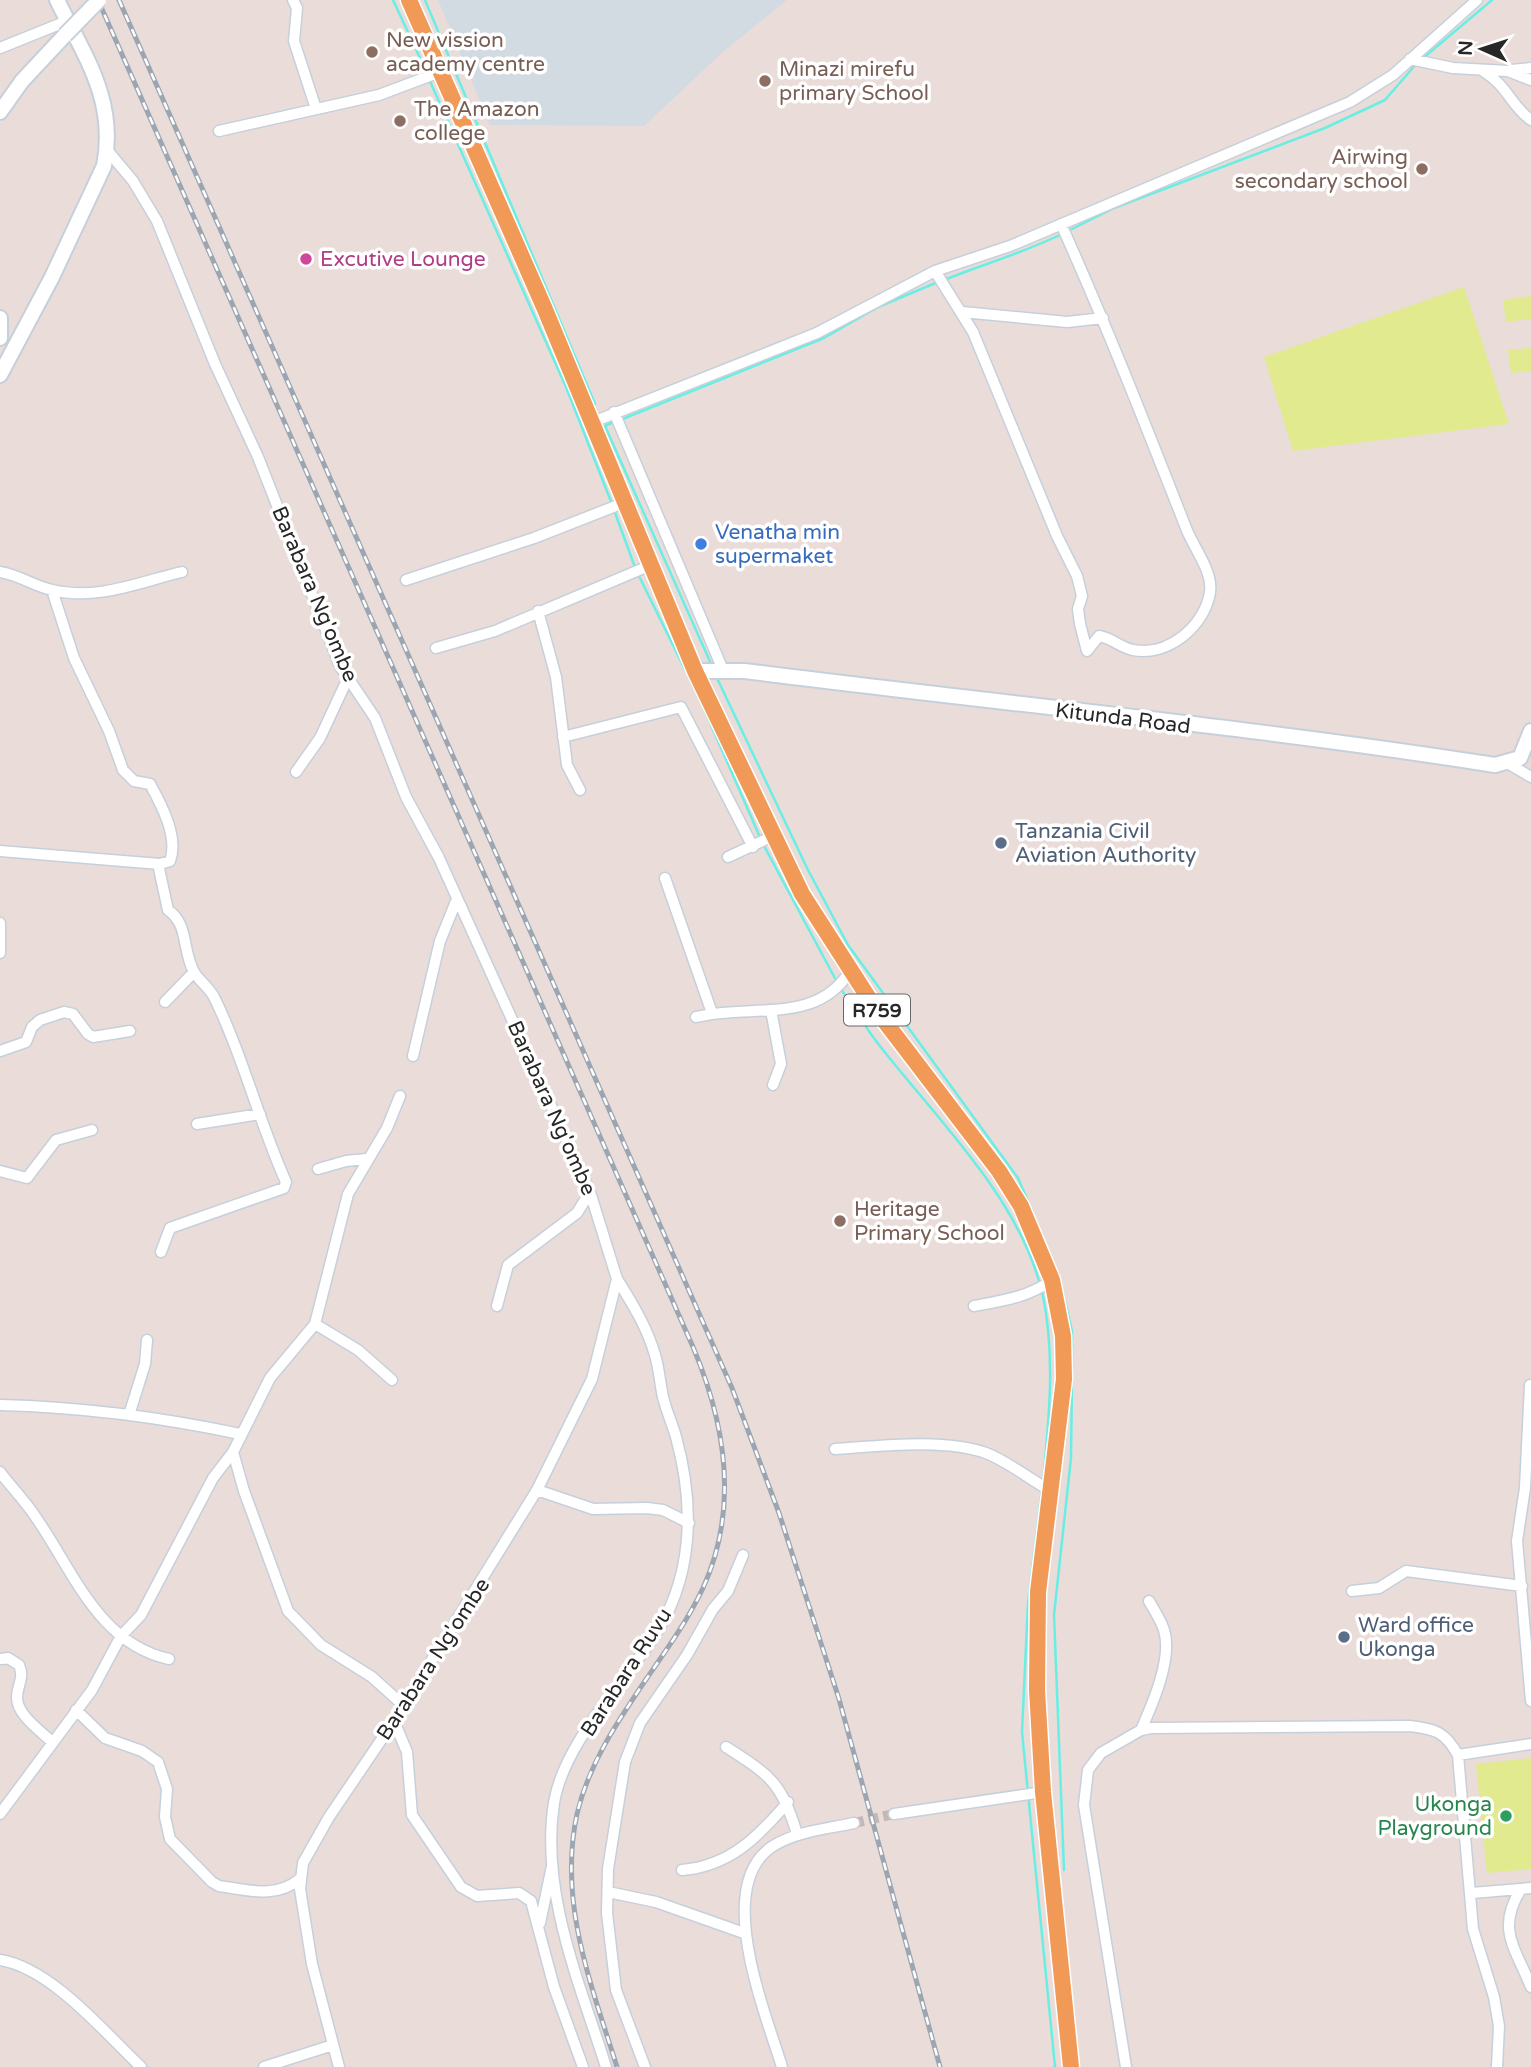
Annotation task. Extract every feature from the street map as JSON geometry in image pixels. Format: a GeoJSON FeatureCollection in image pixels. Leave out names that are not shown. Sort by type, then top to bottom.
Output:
{"type":"FeatureCollection","features":[{"type":"Feature","properties":{"kind":"main road","name":"R759"},"geometry":{"type":"LineString","coordinates":[[409,0],[593,422],[695,671],[802,894],[850,971],[999,1171],[1021,1206],[1052,1280],[1063,1336],[1064,1379],[1036,1643],[1043,1792],[1071,2067]]}},
{"type":"Feature","properties":{"kind":"street"},"geometry":{"type":"LineString","coordinates":[[0,375],[52,277],[104,166],[107,150],[105,113],[88,56],[66,28],[57,0]]}},
{"type":"Feature","properties":{"kind":"street"},"geometry":{"type":"LineString","coordinates":[[0,111],[66,28],[99,0]]}},
{"type":"Feature","properties":{"kind":"street"},"geometry":{"type":"LineString","coordinates":[[293,0],[297,8],[294,41],[316,108]]}},
{"type":"Feature","properties":{"kind":"street"},"geometry":{"type":"LineString","coordinates":[[593,422],[775,351],[854,314],[935,271],[947,270],[1350,102],[1384,81],[1477,0]]}},
{"type":"Feature","properties":{"kind":"street"},"geometry":{"type":"LineString","coordinates":[[0,48],[66,28]]}},
{"type":"Feature","properties":{"kind":"street"},"geometry":{"type":"LineString","coordinates":[[1410,59],[1440,66],[1480,69],[1508,71],[1531,68]]}},
{"type":"Feature","properties":{"kind":"street"},"geometry":{"type":"LineString","coordinates":[[1480,69],[1502,84],[1521,113],[1531,120]]}},
{"type":"Feature","properties":{"kind":"street"},"geometry":{"type":"LineString","coordinates":[[1508,71],[1531,80]]}},
{"type":"Feature","properties":{"kind":"street"},"geometry":{"type":"LineString","coordinates":[[219,131],[379,94],[440,72]]}},
{"type":"Feature","properties":{"kind":"street","name":"Barabara Ng'ombe"},"geometry":{"type":"LineString","coordinates":[[107,150],[133,181],[157,221],[211,354],[263,468],[346,680],[375,718],[406,797],[457,899],[590,1192],[617,1279],[590,1386],[537,1490],[303,1863],[300,1880],[312,1964],[339,2067]]}},
{"type":"Feature","properties":{"kind":"street"},"geometry":{"type":"LineString","coordinates":[[935,271],[962,312],[1057,536],[1077,576],[1082,596],[1078,609],[1080,624],[1087,651],[1099,636],[1131,650],[1146,651],[1184,638],[1204,610],[1210,591],[1208,574],[1188,534],[1103,318],[1061,223]]}},
{"type":"Feature","properties":{"kind":"street"},"geometry":{"type":"LineString","coordinates":[[962,312],[1067,322],[1103,318]]}},
{"type":"Feature","properties":{"kind":"street"},"geometry":{"type":"LineString","coordinates":[[0,318],[0,338]]}},
{"type":"Feature","properties":{"kind":"street"},"geometry":{"type":"LineString","coordinates":[[614,412],[723,670]]}},
{"type":"Feature","properties":{"kind":"street"},"geometry":{"type":"LineString","coordinates":[[406,580],[534,538],[626,502]]}},
{"type":"Feature","properties":{"kind":"street"},"geometry":{"type":"LineString","coordinates":[[436,648],[495,631],[651,565]]}},
{"type":"Feature","properties":{"kind":"street"},"geometry":{"type":"LineString","coordinates":[[0,572],[21,576],[52,590],[99,593],[182,572]]}},
{"type":"Feature","properties":{"kind":"street"},"geometry":{"type":"LineString","coordinates":[[0,851],[158,864],[170,861],[172,854],[168,823],[161,803],[150,784],[134,781],[123,770],[109,731],[74,658],[52,590]]}},
{"type":"Feature","properties":{"kind":"street"},"geometry":{"type":"LineString","coordinates":[[538,611],[556,677],[567,765],[580,790]]}},
{"type":"Feature","properties":{"kind":"street","name":"Kitunda Road"},"geometry":{"type":"LineString","coordinates":[[695,671],[723,670],[1337,740],[1495,765],[1509,764]]}},
{"type":"Feature","properties":{"kind":"street"},"geometry":{"type":"LineString","coordinates":[[296,772],[320,738],[346,680]]}},
{"type":"Feature","properties":{"kind":"street"},"geometry":{"type":"LineString","coordinates":[[564,737],[681,706],[753,847]]}},
{"type":"Feature","properties":{"kind":"street"},"geometry":{"type":"LineString","coordinates":[[1509,764],[1520,758],[1526,750],[1531,731]]}},
{"type":"Feature","properties":{"kind":"street"},"geometry":{"type":"LineString","coordinates":[[1509,764],[1531,777]]}},
{"type":"Feature","properties":{"kind":"street"},"geometry":{"type":"LineString","coordinates":[[728,857],[775,835]]}},
{"type":"Feature","properties":{"kind":"street"},"geometry":{"type":"LineString","coordinates":[[158,864],[168,910],[176,914],[181,925],[194,972],[212,993],[286,1182],[284,1188],[170,1228],[161,1252]]}},
{"type":"Feature","properties":{"kind":"street"},"geometry":{"type":"LineString","coordinates":[[665,878],[712,1013]]}},
{"type":"Feature","properties":{"kind":"street"},"geometry":{"type":"LineString","coordinates":[[413,1056],[440,941],[457,899]]}},
{"type":"Feature","properties":{"kind":"street"},"geometry":{"type":"LineString","coordinates":[[0,923],[0,953]]}},
{"type":"Feature","properties":{"kind":"street"},"geometry":{"type":"LineString","coordinates":[[696,1017],[712,1013],[813,1005],[840,988],[850,971]]}},
{"type":"Feature","properties":{"kind":"street"},"geometry":{"type":"LineString","coordinates":[[165,1002],[194,972]]}},
{"type":"Feature","properties":{"kind":"street"},"geometry":{"type":"LineString","coordinates":[[771,1010],[781,1064],[773,1085]]}},
{"type":"Feature","properties":{"kind":"street"},"geometry":{"type":"LineString","coordinates":[[0,1051],[21,1045],[40,1020],[64,1012],[74,1014],[93,1037],[130,1031]]}},
{"type":"Feature","properties":{"kind":"street"},"geometry":{"type":"LineString","coordinates":[[0,1814],[92,1690],[121,1636],[141,1615],[213,1478],[233,1452],[270,1378],[314,1324],[345,1204],[366,1159],[387,1128],[400,1096]]}},
{"type":"Feature","properties":{"kind":"street"},"geometry":{"type":"LineString","coordinates":[[197,1124],[260,1114]]}},
{"type":"Feature","properties":{"kind":"street"},"geometry":{"type":"LineString","coordinates":[[0,1171],[27,1178],[55,1140],[92,1130]]}},
{"type":"Feature","properties":{"kind":"street"},"geometry":{"type":"LineString","coordinates":[[318,1169],[366,1159]]}},
{"type":"Feature","properties":{"kind":"street"},"geometry":{"type":"LineString","coordinates":[[497,1306],[508,1265],[577,1213],[590,1192]]}},
{"type":"Feature","properties":{"kind":"street","name":"Barabara Ruvu"},"geometry":{"type":"LineString","coordinates":[[606,2067],[566,1937],[553,1863],[552,1824],[561,1774],[667,1615],[684,1566],[689,1522],[679,1448],[663,1398],[655,1355],[642,1322],[617,1279]]}},
{"type":"Feature","properties":{"kind":"street"},"geometry":{"type":"LineString","coordinates":[[974,1306],[1010,1300],[1041,1288],[1052,1280]]}},
{"type":"Feature","properties":{"kind":"street"},"geometry":{"type":"LineString","coordinates":[[314,1324],[358,1350],[392,1380]]}},
{"type":"Feature","properties":{"kind":"street"},"geometry":{"type":"LineString","coordinates":[[130,1415],[145,1363],[148,1340]]}},
{"type":"Feature","properties":{"kind":"street"},"geometry":{"type":"LineString","coordinates":[[1530,1385],[1525,1488],[1517,1528],[1531,1701]]}},
{"type":"Feature","properties":{"kind":"street"},"geometry":{"type":"LineString","coordinates":[[0,1405],[61,1405],[240,1434]]}},
{"type":"Feature","properties":{"kind":"street"},"geometry":{"type":"LineString","coordinates":[[835,1448],[913,1446],[972,1449],[996,1458],[1051,1491]]}},
{"type":"Feature","properties":{"kind":"street"},"geometry":{"type":"LineString","coordinates":[[233,1452],[243,1491],[288,1611],[321,1644],[372,1677],[403,1705]]}},
{"type":"Feature","properties":{"kind":"street"},"geometry":{"type":"LineString","coordinates":[[0,1472],[37,1518],[91,1605],[121,1636],[152,1655],[169,1659]]}},
{"type":"Feature","properties":{"kind":"street"},"geometry":{"type":"LineString","coordinates":[[537,1490],[593,1509],[663,1510],[689,1522]]}},
{"type":"Feature","properties":{"kind":"street"},"geometry":{"type":"LineString","coordinates":[[645,2067],[616,1990],[608,1892],[608,1869],[628,1748],[640,1723],[687,1655],[713,1609],[728,1591],[743,1555]]}},
{"type":"Feature","properties":{"kind":"street"},"geometry":{"type":"LineString","coordinates":[[1352,1591],[1379,1588],[1406,1572],[1522,1586]]}},
{"type":"Feature","properties":{"kind":"street"},"geometry":{"type":"LineString","coordinates":[[1141,1730],[1155,1700],[1166,1647],[1164,1630],[1149,1601]]}},
{"type":"Feature","properties":{"kind":"street"},"geometry":{"type":"LineString","coordinates":[[1,1659],[12,1659],[19,1665],[23,1679],[17,1696],[19,1707],[52,1742]]}},
{"type":"Feature","properties":{"kind":"street"},"geometry":{"type":"LineString","coordinates":[[76,1710],[106,1738],[142,1751],[158,1762],[167,1789],[165,1817],[170,1839],[212,1882],[219,1886],[268,1892],[285,1891],[300,1880]]}},
{"type":"Feature","properties":{"kind":"street"},"geometry":{"type":"LineString","coordinates":[[394,1721],[407,1752],[412,1815],[461,1887],[477,1896],[523,1894],[531,1901],[554,1987],[583,2067]]}},
{"type":"Feature","properties":{"kind":"street"},"geometry":{"type":"LineString","coordinates":[[1126,2067],[1084,1805],[1088,1770],[1101,1753],[1141,1730],[1181,1726],[1410,1726],[1436,1729],[1451,1742],[1458,1755],[1473,1929],[1494,1997],[1499,2026],[1497,2067]]}},
{"type":"Feature","properties":{"kind":"street"},"geometry":{"type":"LineString","coordinates":[[1458,1755],[1531,1744]]}},
{"type":"Feature","properties":{"kind":"street"},"geometry":{"type":"LineString","coordinates":[[726,1747],[774,1782],[788,1802],[797,1835]]}},
{"type":"Feature","properties":{"kind":"street"},"geometry":{"type":"LineString","coordinates":[[894,1814],[1043,1792]]}},
{"type":"Feature","properties":{"kind":"street"},"geometry":{"type":"LineString","coordinates":[[682,1870],[703,1868],[730,1857],[767,1826],[788,1802]]}},
{"type":"Feature","properties":{"kind":"street"},"geometry":{"type":"LineString","coordinates":[[782,2067],[747,1953],[744,1933],[749,1879],[756,1862],[772,1847],[797,1835],[854,1823]]}},
{"type":"Feature","properties":{"kind":"street"},"geometry":{"type":"LineString","coordinates":[[539,1927],[553,1863]]}},
{"type":"Feature","properties":{"kind":"street"},"geometry":{"type":"LineString","coordinates":[[1472,1893],[1526,1888]]}},
{"type":"Feature","properties":{"kind":"street"},"geometry":{"type":"LineString","coordinates":[[1526,1888],[1507,1919],[1512,1944],[1531,1987]]}},
{"type":"Feature","properties":{"kind":"street"},"geometry":{"type":"LineString","coordinates":[[608,1892],[656,1902],[744,1933]]}},
{"type":"Feature","properties":{"kind":"street"},"geometry":{"type":"LineString","coordinates":[[0,1960],[24,1966],[50,1984],[141,2067]]}},
{"type":"Feature","properties":{"kind":"street"},"geometry":{"type":"LineString","coordinates":[[264,2067],[333,2045]]}},
{"type":"Feature","properties":{"kind":"shaded area"},"geometry":{"type":"Polygon","coordinates":[[[438,0],[787,0],[724,51],[644,126],[490,125],[438,0]]]}},
{"type":"Feature","properties":{"kind":"green space"},"geometry":{"type":"Polygon","coordinates":[[[1464,287],[1509,424],[1293,451],[1264,357],[1464,287]]]}},
{"type":"Feature","properties":{"kind":"green space"},"geometry":{"type":"Polygon","coordinates":[[[1531,296],[1531,319],[1506,322],[1503,300],[1531,296]]]}},
{"type":"Feature","properties":{"kind":"green space"},"geometry":{"type":"Polygon","coordinates":[[[1531,348],[1531,371],[1511,373],[1508,350],[1531,348]]]}},
{"type":"Feature","properties":{"kind":"green space","name":"Ukonga Playground"},"geometry":{"type":"Polygon","coordinates":[[[1531,1758],[1531,1869],[1487,1873],[1476,1764],[1531,1758]]]}},
{"type":"Feature","properties":{"kind":"waterway"},"geometry":{"type":"LineString","coordinates":[[393,0],[427,73]]}},
{"type":"Feature","properties":{"kind":"waterway"},"geometry":{"type":"LineString","coordinates":[[425,0],[595,404]]}},
{"type":"Feature","properties":{"kind":"waterway"},"geometry":{"type":"LineString","coordinates":[[1422,59],[1492,0]]}},
{"type":"Feature","properties":{"kind":"waterway"},"geometry":{"type":"LineString","coordinates":[[1068,231],[1114,208],[1325,128],[1385,100],[1417,63]]}},
{"type":"Feature","properties":{"kind":"waterway"},"geometry":{"type":"LineString","coordinates":[[429,79],[566,387],[612,504]]}},
{"type":"Feature","properties":{"kind":"waterway"},"geometry":{"type":"LineString","coordinates":[[944,280],[1062,234]]}},
{"type":"Feature","properties":{"kind":"waterway"},"geometry":{"type":"LineString","coordinates":[[620,420],[824,338],[878,307],[938,282]]}},
{"type":"Feature","properties":{"kind":"waterway"},"geometry":{"type":"LineString","coordinates":[[614,422],[605,426],[712,666]]}},
{"type":"Feature","properties":{"kind":"waterway"},"geometry":{"type":"LineString","coordinates":[[614,510],[636,570],[702,704],[762,842],[837,982]]}},
{"type":"Feature","properties":{"kind":"waterway"},"geometry":{"type":"LineString","coordinates":[[716,676],[807,868],[848,945],[1018,1178],[1033,1213]]}},
{"type":"Feature","properties":{"kind":"waterway"},"geometry":{"type":"LineString","coordinates":[[840,988],[876,1041],[992,1187],[1028,1251],[1040,1285]]}},
{"type":"Feature","properties":{"kind":"waterway"},"geometry":{"type":"LineString","coordinates":[[1061,1285],[1072,1331],[1072,1375]]}},
{"type":"Feature","properties":{"kind":"waterway"},"geometry":{"type":"LineString","coordinates":[[1042,1291],[1050,1363],[1043,1483]]}},
{"type":"Feature","properties":{"kind":"waterway"},"geometry":{"type":"LineString","coordinates":[[1064,1870],[1054,1615],[1071,1458],[1072,1381]]}},
{"type":"Feature","properties":{"kind":"waterway"},"geometry":{"type":"LineString","coordinates":[[1042,1489],[1028,1603],[1022,1732],[1055,2067]]}},
{"type":"Feature","properties":{"kind":"tunnel"},"geometry":{"type":"LineString","coordinates":[[854,1823],[894,1814]]}},
{"type":"Feature","properties":{"kind":"railway"},"geometry":{"type":"LineString","coordinates":[[98,0],[693,1347],[714,1406],[724,1467],[721,1528],[714,1558],[691,1611],[626,1710],[597,1760],[582,1795],[572,1847],[574,1911],[580,1942],[617,2067]]}},
{"type":"Feature","properties":{"kind":"railway"},"geometry":{"type":"LineString","coordinates":[[119,0],[732,1388],[779,1513],[839,1699],[940,2067]]}},
{"type":"Feature","properties":{"kind":"place","name":"New vission academy centre"},"geometry":{"type":"Point","coordinates":[372,52]}},
{"type":"Feature","properties":{"kind":"place","name":"Minazi mirefu primary School"},"geometry":{"type":"Point","coordinates":[765,81]}},
{"type":"Feature","properties":{"kind":"place","name":"The Amazon college"},"geometry":{"type":"Point","coordinates":[400,121]}},
{"type":"Feature","properties":{"kind":"place","name":"Airwing secondary school"},"geometry":{"type":"Point","coordinates":[1422,169]}},
{"type":"Feature","properties":{"kind":"place","name":"Excutive Lounge"},"geometry":{"type":"Point","coordinates":[306,259]}},
{"type":"Feature","properties":{"kind":"place","name":"Venatha min supermaket"},"geometry":{"type":"Point","coordinates":[701,544]}},
{"type":"Feature","properties":{"kind":"place","name":"Tanzania Civil Aviation Authority"},"geometry":{"type":"Point","coordinates":[1001,843]}},
{"type":"Feature","properties":{"kind":"place","name":"Heritage Primary School"},"geometry":{"type":"Point","coordinates":[840,1221]}},
{"type":"Feature","properties":{"kind":"place","name":"Ward office Ukonga"},"geometry":{"type":"Point","coordinates":[1344,1637]}},
{"type":"Feature","properties":{"kind":"place","name":"Ukonga Playground"},"geometry":{"type":"Point","coordinates":[1506,1816]}}]}
